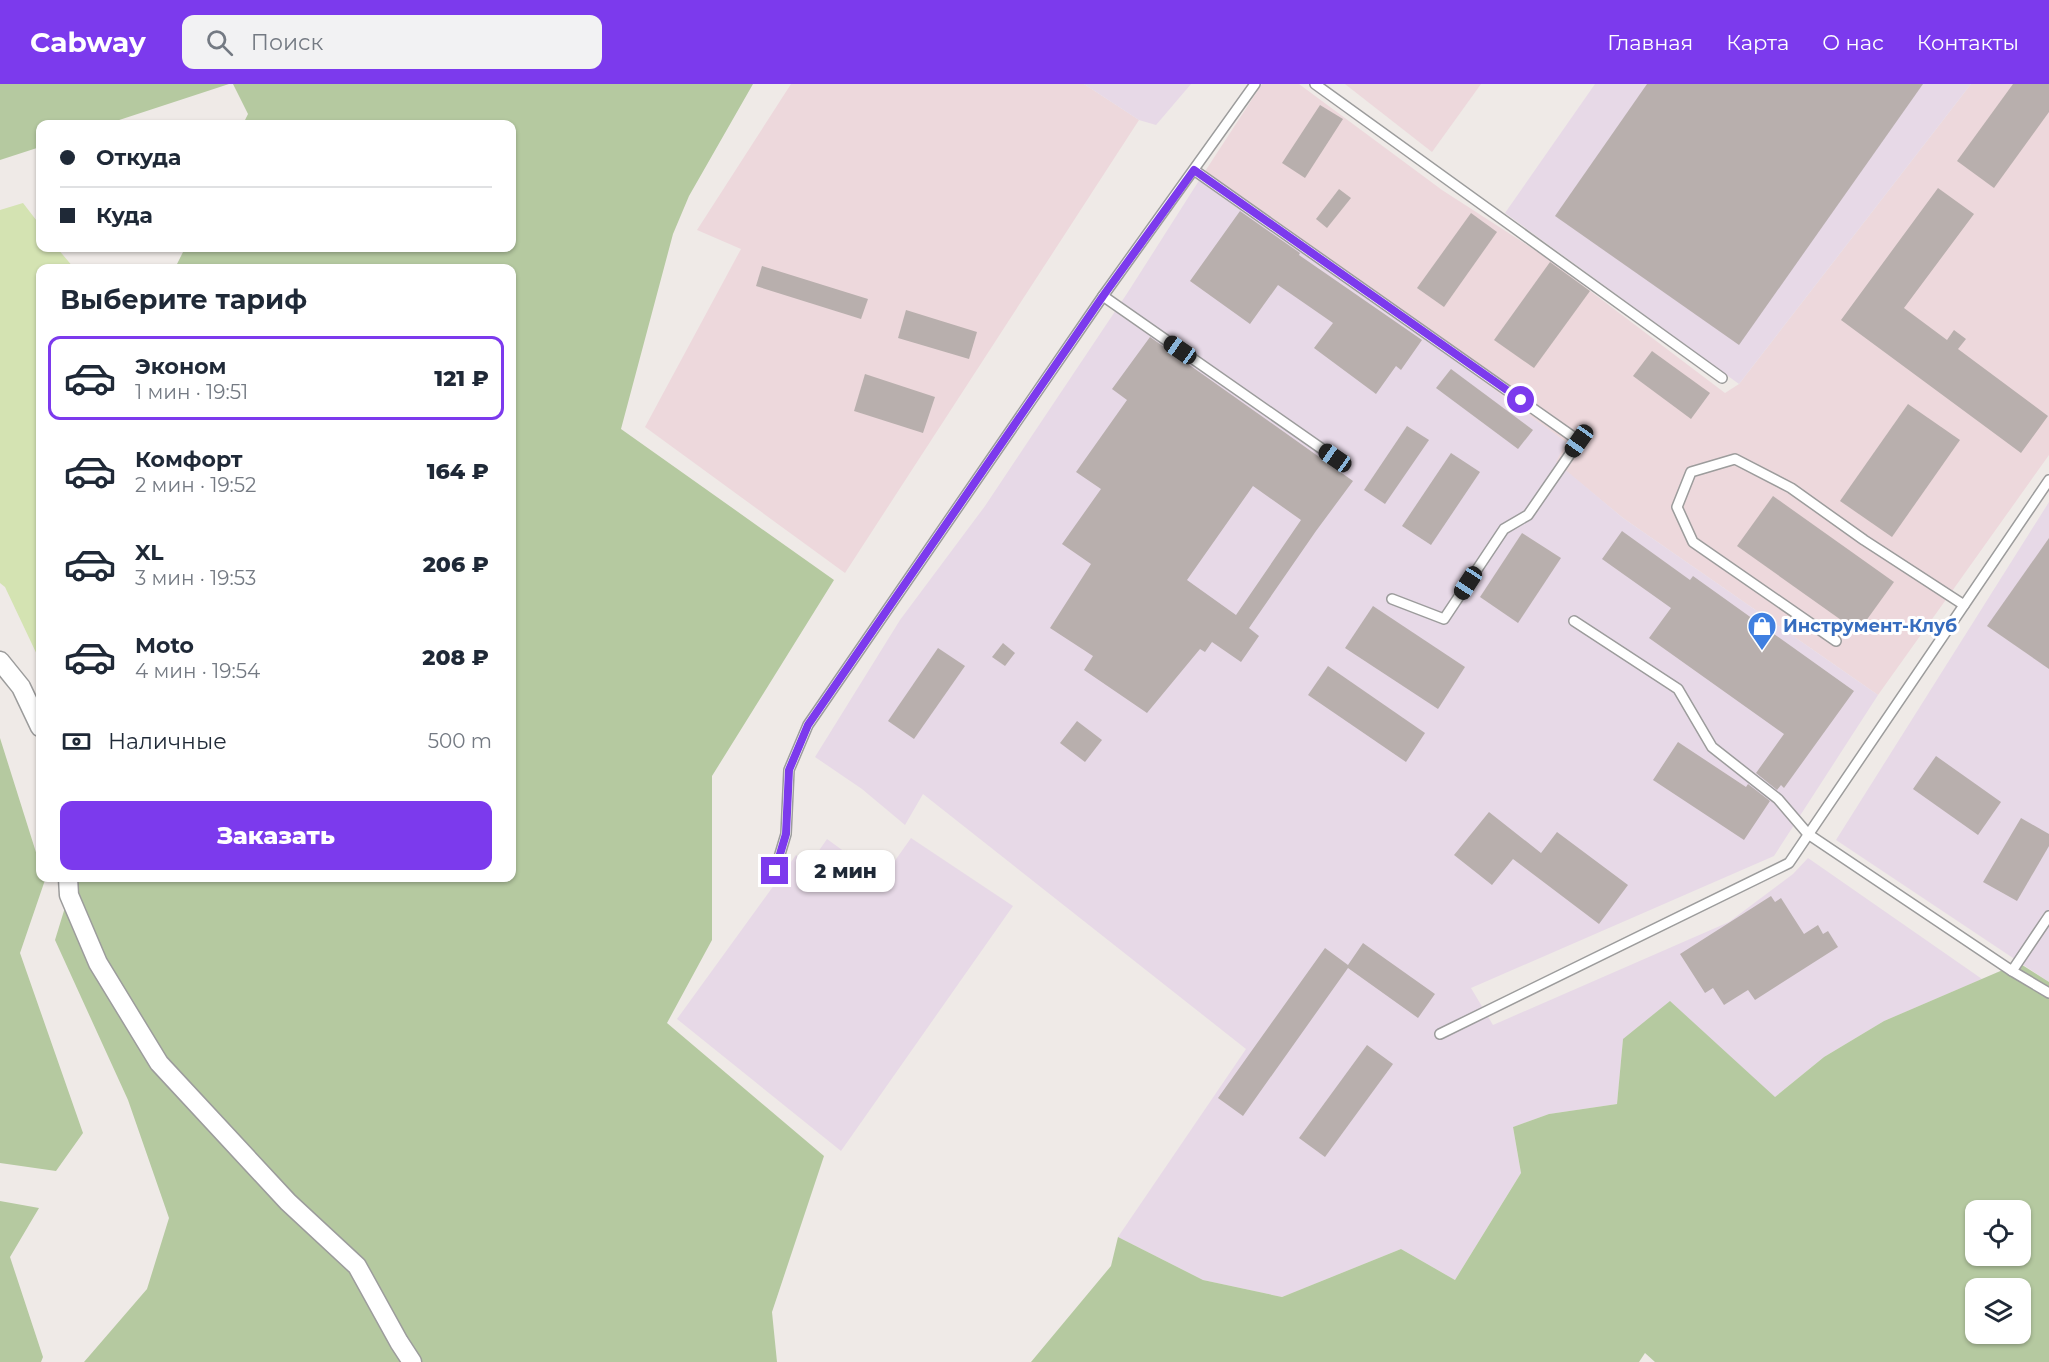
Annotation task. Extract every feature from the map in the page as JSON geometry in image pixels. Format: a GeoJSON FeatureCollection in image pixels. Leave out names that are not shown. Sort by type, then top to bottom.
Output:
{"type":"FeatureCollection","features":[{"type":"Feature","properties":{"kind":"street"},"geometry":{"type":"LineString","coordinates":[[0,661],[21,687],[36,719]]}},
{"type":"Feature","properties":{"kind":"street"},"geometry":{"type":"LineString","coordinates":[[68,882],[69,895],[98,963],[159,1063],[288,1202],[357,1266],[412,1362]]}},
{"type":"Feature","properties":{"kind":"lane"},"geometry":{"type":"LineString","coordinates":[[775,871],[786,834],[789,770],[808,725],[1103,296],[1255,84]]}},
{"type":"Feature","properties":{"kind":"lane"},"geometry":{"type":"LineString","coordinates":[[1315,84],[1722,378]]}},
{"type":"Feature","properties":{"kind":"lane"},"geometry":{"type":"LineString","coordinates":[[1194,170],[1579,441],[1528,515],[1504,529],[1444,619],[1392,599]]}},
{"type":"Feature","properties":{"kind":"lane"},"geometry":{"type":"LineString","coordinates":[[1103,296],[1335,458]]}},
{"type":"Feature","properties":{"kind":"lane"},"geometry":{"type":"LineString","coordinates":[[1836,641],[1693,542],[1677,507],[1690,472],[1735,459],[1791,488],[1864,540],[1964,605]]}},
{"type":"Feature","properties":{"kind":"lane"},"geometry":{"type":"LineString","coordinates":[[1440,1034],[1789,863],[2049,480]]}},
{"type":"Feature","properties":{"kind":"lane"},"geometry":{"type":"LineString","coordinates":[[1574,621],[1677,689],[1712,747],[1778,799],[1808,834],[2012,971],[2049,993]]}},
{"type":"Feature","properties":{"kind":"lane"},"geometry":{"type":"LineString","coordinates":[[2012,971],[2049,916]]}},
{"type":"Feature","properties":{"kind":"shaded area"},"geometry":{"type":"Polygon","coordinates":[[[791,84],[1084,84],[1139,120],[845,573],[645,427],[741,249],[697,230],[791,84]]]}},
{"type":"Feature","properties":{"kind":"shaded area"},"geometry":{"type":"Polygon","coordinates":[[[1084,84],[1191,84],[1156,125],[1139,120],[1084,84]]]}},
{"type":"Feature","properties":{"kind":"shaded area"},"geometry":{"type":"Polygon","coordinates":[[[1262,84],[1299,84],[1442,190],[1544,256],[1725,393],[1739,384],[1971,84],[2049,84],[2049,455],[1878,695],[1623,518],[1555,462],[1566,442],[1398,319],[1200,179],[1262,84]]]}},
{"type":"Feature","properties":{"kind":"shaded area"},"geometry":{"type":"Polygon","coordinates":[[[1345,84],[1481,84],[1432,152],[1345,84]]]}},
{"type":"Feature","properties":{"kind":"shaded area"},"geometry":{"type":"Polygon","coordinates":[[[1595,84],[1971,84],[1739,384],[1505,213],[1595,84]]]}},
{"type":"Feature","properties":{"kind":"shaded area"},"geometry":{"type":"Polygon","coordinates":[[[1200,179],[1398,319],[1566,442],[1556,462],[1623,518],[1878,695],[1774,856],[1471,988],[1493,1025],[1729,922],[1793,874],[1808,858],[1982,979],[1884,1021],[1824,1057],[1775,1097],[1623,1039],[1617,1104],[1549,1114],[1513,1127],[1521,1173],[1455,1280],[1401,1249],[1282,1297],[1203,1280],[1118,1237],[1246,1049],[923,794],[905,825],[862,789],[815,757],[900,620],[985,506],[1128,292],[1200,179]]]}},
{"type":"Feature","properties":{"kind":"shaded area"},"geometry":{"type":"Polygon","coordinates":[[[2049,502],[2049,982],[1836,840],[2049,502]]]}},
{"type":"Feature","properties":{"kind":"shaded area"},"geometry":{"type":"Polygon","coordinates":[[[911,838],[1013,906],[841,1151],[677,1019],[796,855],[809,865],[827,839],[882,879],[911,838]]]}},
{"type":"Feature","properties":{"kind":"green space"},"geometry":{"type":"Polygon","coordinates":[[[0,84],[229,84],[119,120],[36,120],[36,148],[0,160],[0,84]]]}},
{"type":"Feature","properties":{"kind":"green space"},"geometry":{"type":"Polygon","coordinates":[[[233,84],[753,84],[689,196],[673,234],[621,429],[834,580],[712,776],[712,940],[667,1023],[824,1156],[772,1312],[777,1362],[84,1362],[147,1289],[169,1218],[128,1100],[55,940],[73,882],[516,882],[516,264],[177,264],[183,252],[516,252],[516,120],[245,120],[248,114],[233,84]]]}},
{"type":"Feature","properties":{"kind":"green space"},"geometry":{"type":"Polygon","coordinates":[[[23,203],[36,220],[36,252],[60,252],[71,264],[36,264],[36,653],[5,587],[0,583],[0,210],[23,203]]]}},
{"type":"Feature","properties":{"kind":"green space"},"geometry":{"type":"Polygon","coordinates":[[[0,738],[36,852],[36,882],[44,882],[20,953],[83,1133],[56,1171],[0,1163],[0,738]]]}},
{"type":"Feature","properties":{"kind":"green space"},"geometry":{"type":"Polygon","coordinates":[[[2019,963],[2049,982],[2049,1362],[1655,1362],[1645,1353],[1639,1362],[1031,1362],[1111,1266],[1118,1237],[1203,1280],[1282,1297],[1401,1249],[1455,1280],[1521,1173],[1513,1127],[1549,1114],[1617,1104],[1623,1039],[1670,1001],[1775,1097],[1824,1057],[1884,1021],[2019,963]]]}},
{"type":"Feature","properties":{"kind":"green space"},"geometry":{"type":"Polygon","coordinates":[[[0,1201],[39,1208],[10,1257],[43,1357],[41,1362],[0,1362],[0,1201]]]}},
{"type":"Feature","properties":{"kind":"building"},"geometry":{"type":"Polygon","coordinates":[[[1647,84],[1923,84],[1739,345],[1555,216],[1647,84]]]}},
{"type":"Feature","properties":{"kind":"building"},"geometry":{"type":"Polygon","coordinates":[[[2013,84],[2049,84],[2049,112],[1994,188],[1957,161],[2013,84]]]}},
{"type":"Feature","properties":{"kind":"building"},"geometry":{"type":"Polygon","coordinates":[[[1320,105],[1343,119],[1305,178],[1282,163],[1320,105]]]}},
{"type":"Feature","properties":{"kind":"building"},"geometry":{"type":"Polygon","coordinates":[[[1938,188],[1974,214],[1904,308],[1947,340],[1954,330],[1966,339],[1958,349],[2048,416],[2021,453],[1841,320],[1938,188]]]}},
{"type":"Feature","properties":{"kind":"building"},"geometry":{"type":"Polygon","coordinates":[[[1339,189],[1351,198],[1327,228],[1316,219],[1339,189]]]}},
{"type":"Feature","properties":{"kind":"building"},"geometry":{"type":"Polygon","coordinates":[[[1240,211],[1422,340],[1401,370],[1396,366],[1376,394],[1314,348],[1333,323],[1278,285],[1250,324],[1190,281],[1240,211]]]}},
{"type":"Feature","properties":{"kind":"building"},"geometry":{"type":"Polygon","coordinates":[[[1471,213],[1497,232],[1444,307],[1417,288],[1471,213]]]}},
{"type":"Feature","properties":{"kind":"building"},"geometry":{"type":"Polygon","coordinates":[[[1550,262],[1590,291],[1534,368],[1494,340],[1550,262]]]}},
{"type":"Feature","properties":{"kind":"building"},"geometry":{"type":"Polygon","coordinates":[[[762,266],[868,299],[861,319],[756,286],[762,266]]]}},
{"type":"Feature","properties":{"kind":"building"},"geometry":{"type":"Polygon","coordinates":[[[906,310],[977,332],[969,359],[898,338],[906,310]]]}},
{"type":"Feature","properties":{"kind":"building"},"geometry":{"type":"Polygon","coordinates":[[[1150,337],[1353,481],[1249,628],[1259,636],[1241,662],[1212,642],[1205,652],[1200,649],[1147,713],[1084,670],[1093,656],[1050,628],[1091,564],[1062,544],[1101,489],[1076,472],[1127,400],[1112,389],[1150,337]],[[1253,486],[1187,580],[1236,615],[1301,520],[1253,486]]]}},
{"type":"Feature","properties":{"kind":"building"},"geometry":{"type":"Polygon","coordinates":[[[1652,351],[1710,393],[1691,419],[1633,376],[1652,351]]]}},
{"type":"Feature","properties":{"kind":"building"},"geometry":{"type":"Polygon","coordinates":[[[1451,369],[1533,430],[1518,449],[1436,388],[1451,369]]]}},
{"type":"Feature","properties":{"kind":"building"},"geometry":{"type":"Polygon","coordinates":[[[865,374],[935,397],[923,433],[854,411],[865,374]]]}},
{"type":"Feature","properties":{"kind":"building"},"geometry":{"type":"Polygon","coordinates":[[[1908,404],[1960,440],[1892,537],[1840,501],[1908,404]]]}},
{"type":"Feature","properties":{"kind":"building"},"geometry":{"type":"Polygon","coordinates":[[[1407,426],[1429,440],[1385,504],[1364,490],[1407,426]]]}},
{"type":"Feature","properties":{"kind":"building"},"geometry":{"type":"Polygon","coordinates":[[[1451,453],[1480,472],[1431,545],[1402,526],[1451,453]]]}},
{"type":"Feature","properties":{"kind":"building"},"geometry":{"type":"Polygon","coordinates":[[[1773,496],[1894,582],[1858,632],[1737,546],[1773,496]]]}},
{"type":"Feature","properties":{"kind":"building"},"geometry":{"type":"Polygon","coordinates":[[[1622,531],[1690,580],[1693,576],[1854,691],[1784,788],[1781,785],[1777,790],[1756,773],[1784,734],[1649,638],[1671,608],[1602,559],[1622,531]]]}},
{"type":"Feature","properties":{"kind":"building"},"geometry":{"type":"Polygon","coordinates":[[[1522,533],[1561,558],[1518,623],[1480,597],[1522,533]]]}},
{"type":"Feature","properties":{"kind":"building"},"geometry":{"type":"Polygon","coordinates":[[[2049,538],[2049,669],[1987,626],[2049,538]]]}},
{"type":"Feature","properties":{"kind":"building"},"geometry":{"type":"Polygon","coordinates":[[[1373,606],[1465,667],[1438,709],[1345,648],[1373,606]]]}},
{"type":"Feature","properties":{"kind":"building"},"geometry":{"type":"Polygon","coordinates":[[[1003,643],[1015,653],[1005,666],[992,657],[1003,643]]]}},
{"type":"Feature","properties":{"kind":"building"},"geometry":{"type":"Polygon","coordinates":[[[938,648],[965,666],[914,739],[888,721],[938,648]]]}},
{"type":"Feature","properties":{"kind":"building"},"geometry":{"type":"Polygon","coordinates":[[[1328,666],[1425,733],[1406,762],[1308,695],[1328,666]]]}},
{"type":"Feature","properties":{"kind":"building"},"geometry":{"type":"Polygon","coordinates":[[[1077,721],[1102,740],[1085,762],[1060,743],[1077,721]]]}},
{"type":"Feature","properties":{"kind":"building"},"geometry":{"type":"Polygon","coordinates":[[[1678,742],[1746,787],[1748,784],[1770,801],[1744,840],[1653,780],[1678,742]]]}},
{"type":"Feature","properties":{"kind":"building"},"geometry":{"type":"Polygon","coordinates":[[[1936,756],[2001,802],[1978,835],[1913,789],[1936,756]]]}},
{"type":"Feature","properties":{"kind":"building"},"geometry":{"type":"Polygon","coordinates":[[[1489,812],[1541,853],[1557,832],[1628,885],[1599,924],[1513,859],[1492,885],[1454,855],[1489,812]]]}},
{"type":"Feature","properties":{"kind":"building"},"geometry":{"type":"Polygon","coordinates":[[[2021,818],[2049,834],[2049,846],[2017,901],[1983,882],[2021,818]]]}},
{"type":"Feature","properties":{"kind":"building"},"geometry":{"type":"Polygon","coordinates":[[[1771,896],[1775,902],[1781,898],[1804,934],[1818,925],[1823,934],[1828,931],[1838,947],[1755,1000],[1748,990],[1724,1005],[1713,988],[1705,993],[1680,954],[1771,896]]]}},
{"type":"Feature","properties":{"kind":"building"},"geometry":{"type":"Polygon","coordinates":[[[1363,943],[1435,994],[1418,1018],[1348,968],[1243,1116],[1218,1098],[1325,948],[1348,965],[1363,943]]]}},
{"type":"Feature","properties":{"kind":"building"},"geometry":{"type":"Polygon","coordinates":[[[1367,1045],[1393,1064],[1325,1157],[1299,1138],[1367,1045]]]}},
{"type":"Feature","properties":{"kind":"place","name":"Инструмент-Клуб"},"geometry":{"type":"Point","coordinates":[1762,652]}},
{"type":"Feature","properties":{"kind":"route"},"geometry":{"type":"LineString","coordinates":[[775,871],[786,834],[789,770],[808,725],[1103,296],[1194,170],[1521,400]]}}]}
